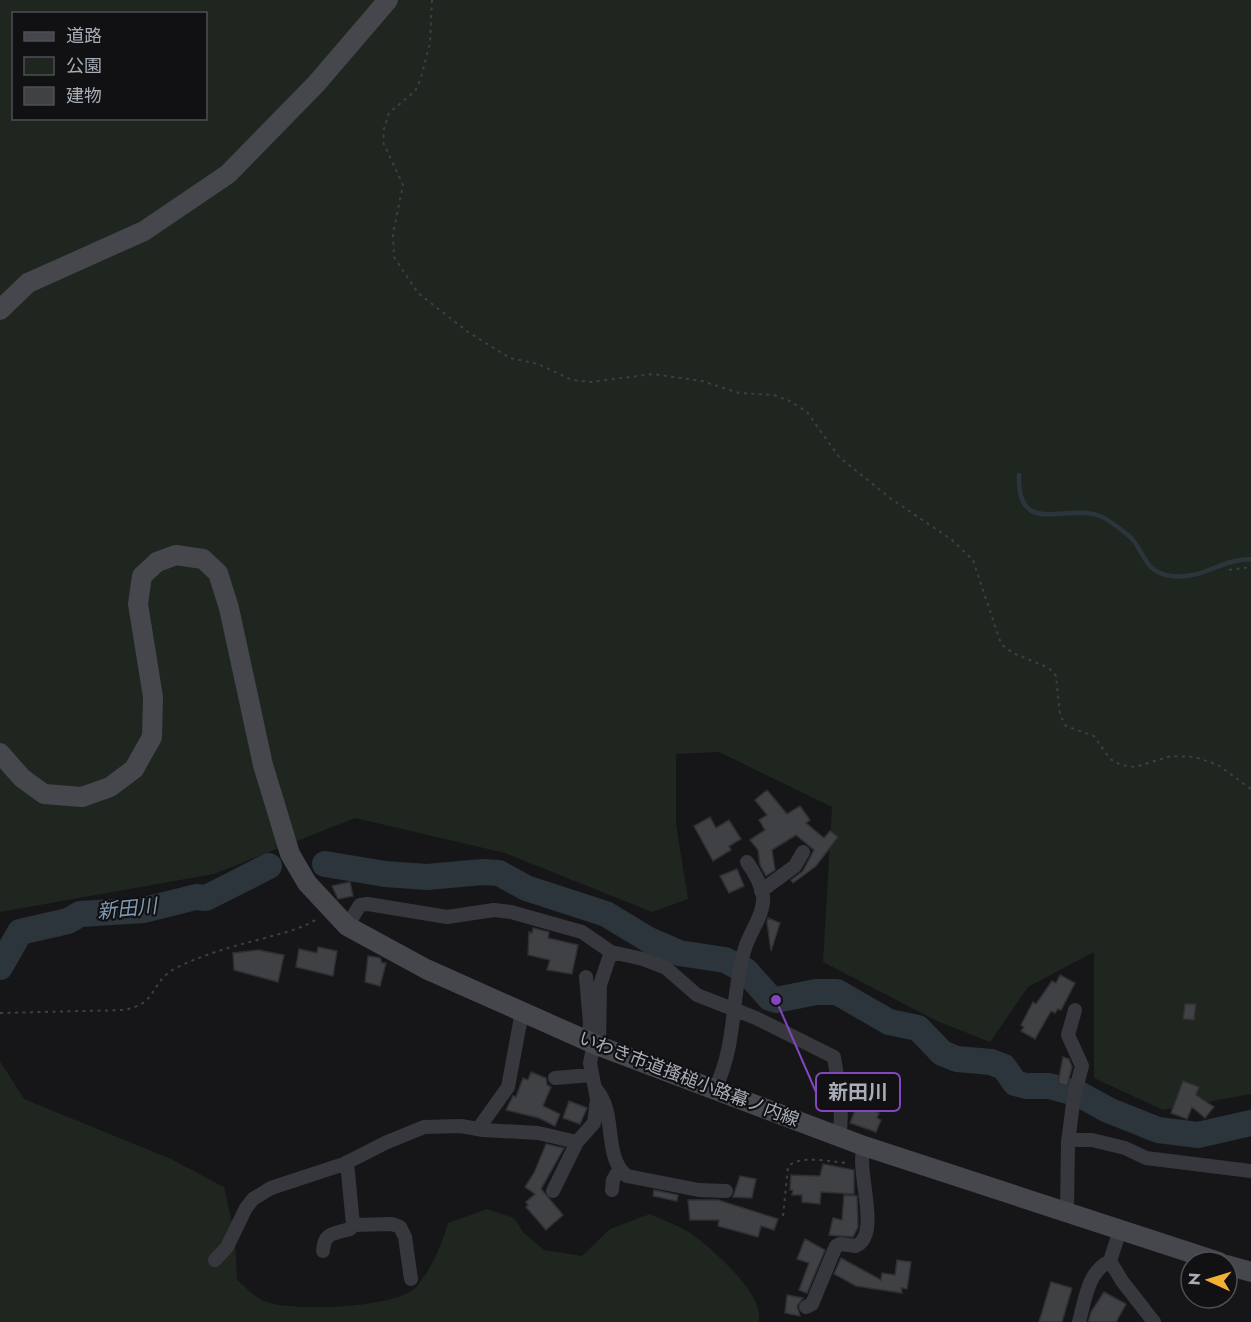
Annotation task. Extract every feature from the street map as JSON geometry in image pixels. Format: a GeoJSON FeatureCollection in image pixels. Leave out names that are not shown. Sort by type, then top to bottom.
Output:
{"type":"FeatureCollection","features":[{"type":"Feature","properties":{"kind":"street"},"geometry":{"type":"LineString","coordinates":[[0,310],[28,283],[144,231],[228,174],[316,84],[388,0]]}},
{"type":"Feature","properties":{"kind":"street","name":"いわき市道搔槌小路幕ノ内線"},"geometry":{"type":"LineString","coordinates":[[0,753],[22,778],[44,794],[82,797],[110,787],[134,769],[152,736],[153,698],[138,604],[142,576],[157,562],[176,555],[203,560],[218,573],[229,608],[263,765],[290,854],[307,883],[347,926],[426,969],[522,1012],[594,1044],[839,1137],[862,1155],[1066,1212],[1182,1250]]}},
{"type":"Feature","properties":{"kind":"street"},"geometry":{"type":"LineString","coordinates":[[761,891],[795,866],[803,852]]}},
{"type":"Feature","properties":{"kind":"street"},"geometry":{"type":"LineString","coordinates":[[715,1089],[724,1070],[732,1038],[740,968],[762,909],[761,891],[755,873],[747,862]]}},
{"type":"Feature","properties":{"kind":"street"},"geometry":{"type":"LineString","coordinates":[[347,926],[360,905],[368,904],[447,917],[494,910],[511,912],[582,933],[611,952],[643,959],[666,968],[697,995],[735,1010],[834,1057],[842,1120],[839,1137]]}},
{"type":"Feature","properties":{"kind":"street"},"geometry":{"type":"LineString","coordinates":[[611,952],[600,985],[590,1063],[596,1089],[602,1096],[608,1112],[612,1142],[620,1168],[627,1176],[633,1178],[699,1190],[726,1191]]}},
{"type":"Feature","properties":{"kind":"street"},"geometry":{"type":"LineString","coordinates":[[586,977],[594,1044]]}},
{"type":"Feature","properties":{"kind":"street"},"geometry":{"type":"LineString","coordinates":[[1066,1212],[1069,1140],[1081,1060],[1068,1035],[1075,1010]]}},
{"type":"Feature","properties":{"kind":"street"},"geometry":{"type":"LineString","coordinates":[[478,1129],[508,1087],[522,1012]]}},
{"type":"Feature","properties":{"kind":"street"},"geometry":{"type":"LineString","coordinates":[[555,1078],[591,1075]]}},
{"type":"Feature","properties":{"kind":"street"},"geometry":{"type":"LineString","coordinates":[[553,1191],[578,1142],[594,1123],[596,1089]]}},
{"type":"Feature","properties":{"kind":"street"},"geometry":{"type":"LineString","coordinates":[[215,1260],[227,1247],[253,1198],[271,1188],[347,1162],[424,1127],[440,1125],[544,1134],[578,1142]]}},
{"type":"Feature","properties":{"kind":"street"},"geometry":{"type":"LineString","coordinates":[[1069,1140],[1092,1140],[1125,1148],[1146,1158],[1251,1171]]}},
{"type":"Feature","properties":{"kind":"street"},"geometry":{"type":"LineString","coordinates":[[806,1307],[812,1304],[836,1246],[840,1244],[856,1246],[860,1244],[865,1235],[869,1208],[862,1155]]}},
{"type":"Feature","properties":{"kind":"street"},"geometry":{"type":"LineString","coordinates":[[347,1162],[353,1225]]}},
{"type":"Feature","properties":{"kind":"street"},"geometry":{"type":"LineString","coordinates":[[612,1190],[613,1180],[620,1168]]}},
{"type":"Feature","properties":{"kind":"street"},"geometry":{"type":"LineString","coordinates":[[323,1251],[323,1240],[328,1235],[350,1229],[353,1225],[392,1224],[400,1227],[405,1237],[411,1279]]}},
{"type":"Feature","properties":{"kind":"street"},"geometry":{"type":"LineString","coordinates":[[1120,1230],[1110,1262],[1154,1322]]}},
{"type":"Feature","properties":{"kind":"street"},"geometry":{"type":"LineString","coordinates":[[1078,1322],[1098,1267],[1110,1262]]}},
{"type":"Feature","properties":{"kind":"path"},"geometry":{"type":"LineString","coordinates":[[432,0],[430,43],[420,81],[416,91],[389,113],[383,142],[403,185],[393,234],[394,257],[418,293],[468,332],[510,358],[538,364],[572,380],[591,382],[653,374],[702,381],[739,393],[774,394],[790,401],[811,417],[839,457],[890,498],[952,540],[973,560],[1001,644],[1013,653],[1049,668],[1056,676],[1059,716],[1066,726],[1094,736],[1110,759],[1121,765],[1135,767],[1171,756],[1195,757],[1218,765],[1251,789]]}},
{"type":"Feature","properties":{"kind":"path"},"geometry":{"type":"LineString","coordinates":[[1229,570],[1251,567]]}},
{"type":"Feature","properties":{"kind":"path"},"geometry":{"type":"LineString","coordinates":[[0,1013],[124,1010],[137,1007],[150,1000],[158,982],[178,967],[215,952],[309,924],[332,909]]}},
{"type":"Feature","properties":{"kind":"path"},"geometry":{"type":"LineString","coordinates":[[783,1216],[788,1167],[791,1163],[862,1155]]}},
{"type":"Feature","properties":{"kind":"green space"},"geometry":{"type":"Polygon","coordinates":[[[0,0],[1251,0],[1251,1094],[1163,1110],[1094,1078],[1094,952],[1028,987],[990,1042],[937,1021],[823,962],[832,807],[719,752],[676,754],[676,824],[688,899],[652,912],[505,853],[355,818],[214,874],[0,912],[0,0]]]}},
{"type":"Feature","properties":{"kind":"green space"},"geometry":{"type":"Polygon","coordinates":[[[0,1061],[24,1099],[171,1159],[224,1187],[235,1236],[237,1280],[262,1300],[275,1304],[316,1307],[365,1304],[404,1295],[415,1288],[431,1265],[448,1223],[487,1209],[514,1218],[523,1232],[544,1250],[582,1256],[610,1229],[650,1214],[688,1232],[725,1262],[754,1299],[759,1311],[759,1322],[0,1322],[0,1061]]]}},
{"type":"Feature","properties":{"kind":"building"},"geometry":{"type":"Polygon","coordinates":[[[767,790],[787,814],[800,806],[810,820],[806,823],[824,838],[830,831],[838,837],[816,866],[793,883],[791,880],[803,871],[814,850],[796,835],[772,850],[775,870],[766,876],[760,865],[758,850],[750,840],[765,830],[759,820],[767,815],[755,800],[767,790]]]}},
{"type":"Feature","properties":{"kind":"building"},"geometry":{"type":"Polygon","coordinates":[[[710,817],[716,828],[729,820],[741,839],[729,846],[731,850],[713,861],[694,826],[710,817]]]}},
{"type":"Feature","properties":{"kind":"building"},"geometry":{"type":"Polygon","coordinates":[[[737,869],[744,886],[729,893],[720,876],[737,869]]]}},
{"type":"Feature","properties":{"kind":"building"},"geometry":{"type":"Polygon","coordinates":[[[350,882],[353,896],[338,899],[332,886],[350,882]]]}},
{"type":"Feature","properties":{"kind":"building"},"geometry":{"type":"Polygon","coordinates":[[[768,918],[780,923],[771,951],[767,922],[768,918]]]}},
{"type":"Feature","properties":{"kind":"building"},"geometry":{"type":"Polygon","coordinates":[[[533,928],[549,932],[548,938],[578,945],[572,974],[547,970],[550,960],[528,955],[529,932],[532,933],[533,928]]]}},
{"type":"Feature","properties":{"kind":"building"},"geometry":{"type":"Polygon","coordinates":[[[318,947],[337,951],[333,976],[296,967],[299,949],[317,953],[318,947]]]}},
{"type":"Feature","properties":{"kind":"building"},"geometry":{"type":"Polygon","coordinates":[[[258,950],[284,955],[278,982],[234,970],[233,953],[258,950]]]}},
{"type":"Feature","properties":{"kind":"building"},"geometry":{"type":"Polygon","coordinates":[[[368,956],[380,958],[382,963],[386,963],[380,986],[365,982],[368,956]]]}},
{"type":"Feature","properties":{"kind":"building"},"geometry":{"type":"Polygon","coordinates":[[[1060,975],[1075,983],[1061,1010],[1058,1009],[1055,1013],[1051,1011],[1035,1039],[1021,1031],[1024,1027],[1021,1025],[1033,1002],[1036,1004],[1052,981],[1056,983],[1060,975]]]}},
{"type":"Feature","properties":{"kind":"building"},"geometry":{"type":"Polygon","coordinates":[[[1185,1004],[1196,1004],[1194,1020],[1183,1019],[1185,1004]]]}},
{"type":"Feature","properties":{"kind":"building"},"geometry":{"type":"Polygon","coordinates":[[[1063,1057],[1069,1059],[1072,1067],[1067,1086],[1058,1083],[1063,1057]]]}},
{"type":"Feature","properties":{"kind":"building"},"geometry":{"type":"Polygon","coordinates":[[[531,1072],[546,1078],[547,1085],[551,1087],[543,1106],[560,1114],[555,1126],[539,1118],[506,1110],[513,1096],[516,1097],[523,1078],[528,1080],[531,1072]]]}},
{"type":"Feature","properties":{"kind":"building"},"geometry":{"type":"Polygon","coordinates":[[[1183,1081],[1199,1087],[1196,1095],[1214,1107],[1205,1118],[1192,1107],[1187,1119],[1171,1113],[1183,1081]]]}},
{"type":"Feature","properties":{"kind":"building"},"geometry":{"type":"Polygon","coordinates":[[[569,1101],[587,1108],[580,1124],[563,1118],[569,1101]]]}},
{"type":"Feature","properties":{"kind":"building"},"geometry":{"type":"Polygon","coordinates":[[[857,1105],[879,1113],[877,1118],[881,1120],[876,1132],[850,1123],[857,1105]]]}},
{"type":"Feature","properties":{"kind":"building"},"geometry":{"type":"Polygon","coordinates":[[[546,1144],[564,1148],[541,1189],[563,1215],[546,1230],[526,1207],[528,1205],[526,1202],[535,1194],[525,1187],[534,1173],[546,1144]]]}},
{"type":"Feature","properties":{"kind":"building"},"geometry":{"type":"Polygon","coordinates":[[[823,1164],[854,1170],[854,1194],[821,1192],[820,1204],[802,1202],[802,1195],[792,1195],[791,1175],[820,1176],[823,1164]]]}},
{"type":"Feature","properties":{"kind":"building"},"geometry":{"type":"Polygon","coordinates":[[[740,1176],[756,1179],[752,1198],[733,1197],[740,1176]]]}},
{"type":"Feature","properties":{"kind":"building"},"geometry":{"type":"Polygon","coordinates":[[[654,1190],[678,1195],[677,1201],[653,1196],[654,1190]]]}},
{"type":"Feature","properties":{"kind":"building"},"geometry":{"type":"Polygon","coordinates":[[[844,1195],[857,1196],[858,1227],[853,1237],[829,1235],[833,1218],[842,1220],[844,1195]]]}},
{"type":"Feature","properties":{"kind":"building"},"geometry":{"type":"Polygon","coordinates":[[[688,1200],[718,1200],[778,1219],[774,1230],[761,1226],[758,1237],[718,1226],[719,1220],[690,1220],[688,1200]]]}},
{"type":"Feature","properties":{"kind":"building"},"geometry":{"type":"Polygon","coordinates":[[[805,1239],[825,1250],[807,1293],[799,1290],[809,1263],[797,1259],[805,1239]]]}},
{"type":"Feature","properties":{"kind":"building"},"geometry":{"type":"Polygon","coordinates":[[[841,1258],[881,1280],[882,1273],[895,1275],[897,1260],[911,1262],[907,1289],[901,1288],[902,1293],[856,1286],[834,1274],[841,1258]]]}},
{"type":"Feature","properties":{"kind":"building"},"geometry":{"type":"Polygon","coordinates":[[[1051,1282],[1072,1288],[1062,1322],[1039,1322],[1051,1282]]]}},
{"type":"Feature","properties":{"kind":"building"},"geometry":{"type":"Polygon","coordinates":[[[1104,1292],[1126,1304],[1116,1322],[1088,1322],[1091,1312],[1104,1292]]]}},
{"type":"Feature","properties":{"kind":"building"},"geometry":{"type":"Polygon","coordinates":[[[787,1295],[803,1298],[797,1306],[800,1316],[785,1313],[787,1295]]]}},
{"type":"Feature","properties":{"kind":"waterway"},"geometry":{"type":"LineString","coordinates":[[1019,475],[1020,494],[1026,506],[1035,512],[1046,514],[1086,513],[1103,517],[1130,537],[1148,564],[1161,574],[1193,575],[1230,562],[1251,559]]}},
{"type":"Feature","properties":{"kind":"waterway","name":"新田川"},"geometry":{"type":"LineString","coordinates":[[325,864],[385,874],[427,877],[483,872],[499,873],[526,888],[606,914],[649,940],[679,953],[725,960],[746,971],[770,998],[776,1000],[816,992],[837,992],[889,1022],[918,1028],[942,1053],[957,1059],[991,1062],[1004,1067],[1015,1083],[1026,1086],[1049,1086],[1079,1094],[1108,1110],[1158,1130],[1198,1135],[1251,1123]]}},
{"type":"Feature","properties":{"kind":"waterway","name":"新田川"},"geometry":{"type":"LineString","coordinates":[[0,967],[20,932],[68,921],[80,914],[144,910],[196,897],[206,898],[269,866]]}},
{"type":"Feature","properties":{"kind":"place","name":"新田川"},"geometry":{"type":"Point","coordinates":[776,1000]}}]}
